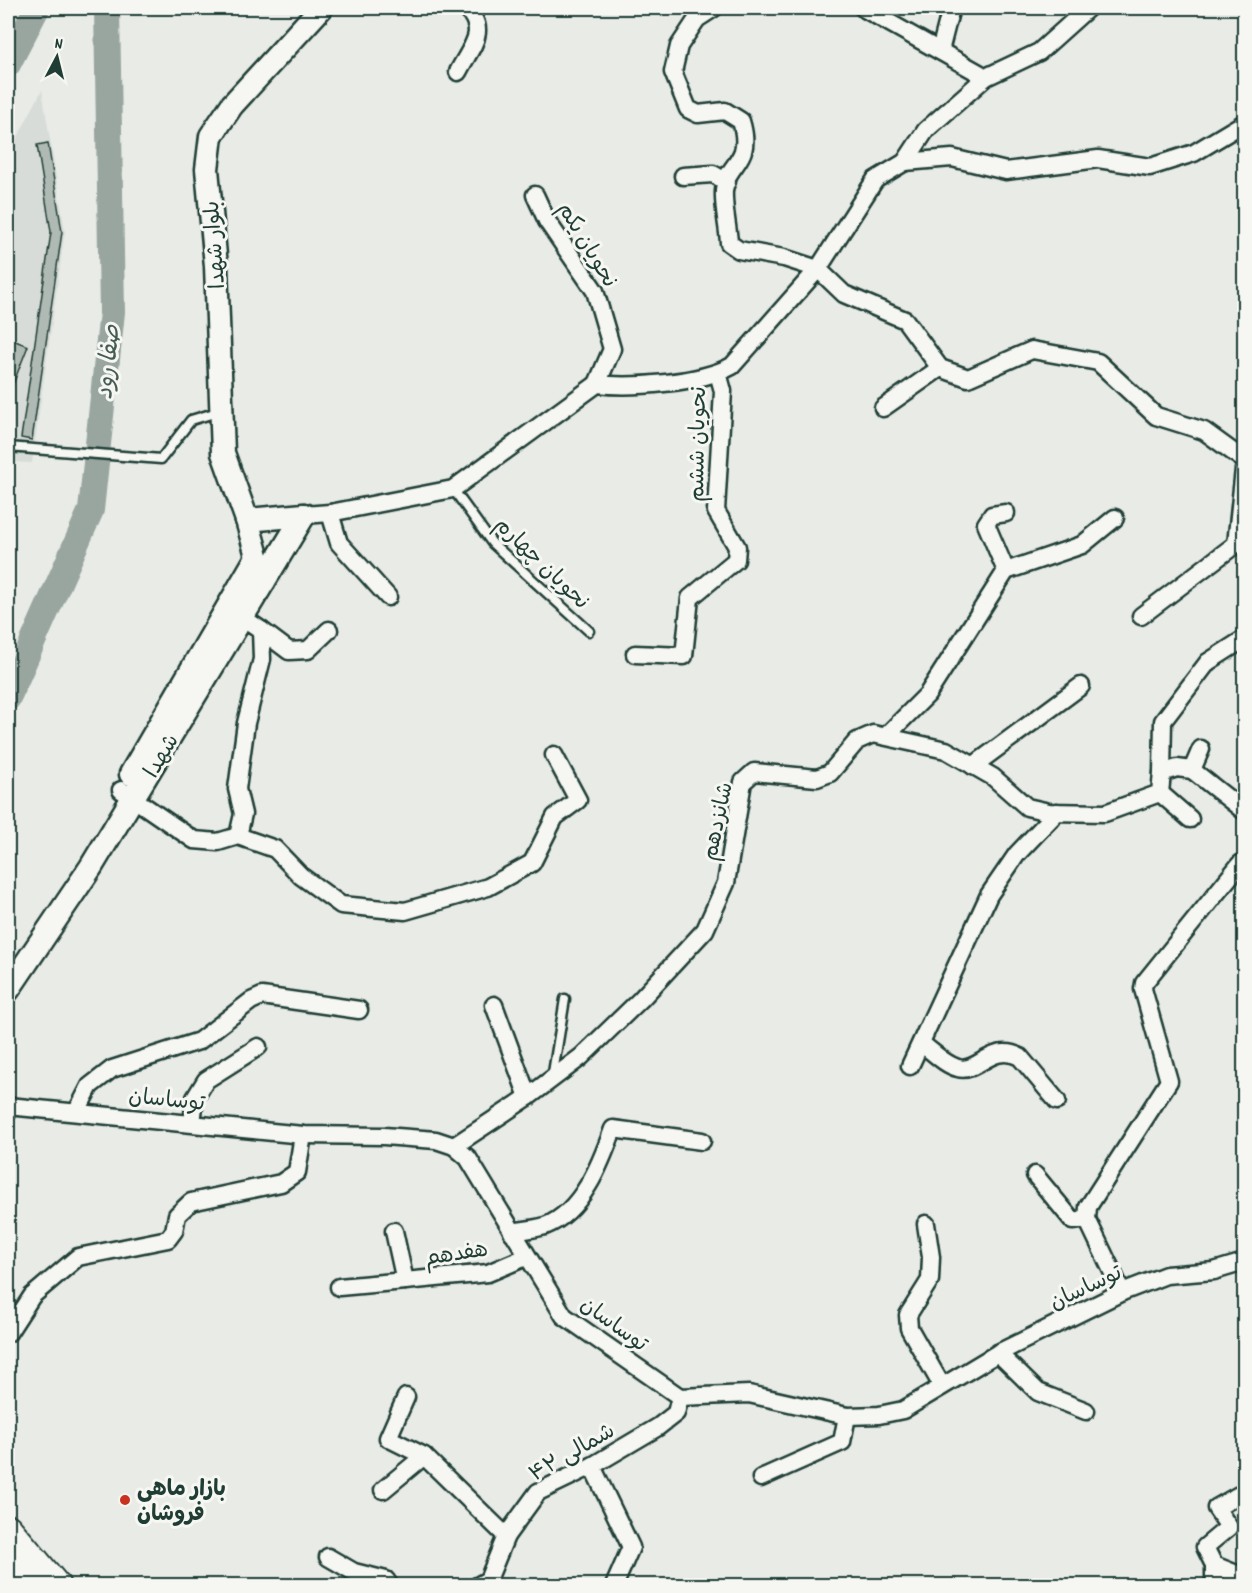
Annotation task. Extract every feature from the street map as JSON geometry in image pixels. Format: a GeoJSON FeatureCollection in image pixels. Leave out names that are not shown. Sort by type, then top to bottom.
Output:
{"type":"FeatureCollection","features":[{"type":"Feature","properties":{"kind":"main road","name":"بلوار شهدا"},"geometry":{"type":"LineString","coordinates":[[264,581],[248,520],[223,453],[216,266],[207,169],[211,136],[232,105],[321,8]]}},
{"type":"Feature","properties":{"kind":"main road"},"geometry":{"type":"LineString","coordinates":[[248,520],[304,515]]}},
{"type":"Feature","properties":{"kind":"main road","name":"شهدا"},"geometry":{"type":"LineString","coordinates":[[8,990],[128,794],[242,617],[304,515]]}},
{"type":"Feature","properties":{"kind":"main road","name":"شهدا"},"geometry":{"type":"LineString","coordinates":[[8,963],[78,859],[128,794],[257,557]]}},
{"type":"Feature","properties":{"kind":"main road"},"geometry":{"type":"LineString","coordinates":[[8,1528],[57,1586]]}},
{"type":"Feature","properties":{"kind":"main road"},"geometry":{"type":"LineString","coordinates":[[8,1556],[32,1586]]}},
{"type":"Feature","properties":{"kind":"street"},"geometry":{"type":"LineString","coordinates":[[458,72],[479,29],[477,20],[466,8]]}},
{"type":"Feature","properties":{"kind":"street"},"geometry":{"type":"LineString","coordinates":[[714,8],[697,19],[679,46],[673,72],[688,109],[698,114],[725,111],[741,121],[746,138],[743,156],[724,189],[729,243],[739,250],[784,258],[818,269],[844,294],[905,320],[940,368],[968,378],[1032,350],[1098,362],[1156,417],[1204,431],[1245,460]]}},
{"type":"Feature","properties":{"kind":"street"},"geometry":{"type":"LineString","coordinates":[[863,8],[986,77]]}},
{"type":"Feature","properties":{"kind":"street"},"geometry":{"type":"LineString","coordinates":[[940,51],[951,8]]}},
{"type":"Feature","properties":{"kind":"street"},"geometry":{"type":"LineString","coordinates":[[304,515],[330,513],[453,489],[597,384],[626,387],[718,373],[732,366],[818,269],[875,180],[905,162],[926,130],[986,77],[1039,52],[1088,8]]}},
{"type":"Feature","properties":{"kind":"street"},"geometry":{"type":"LineString","coordinates":[[905,162],[952,158],[1006,171],[1098,159],[1150,167],[1194,153],[1244,124]]}},
{"type":"Feature","properties":{"kind":"street"},"geometry":{"type":"LineString","coordinates":[[683,176],[713,174],[727,182]]}},
{"type":"Feature","properties":{"kind":"street","name":"نحویان یکم"},"geometry":{"type":"LineString","coordinates":[[535,195],[547,221],[595,291],[612,350],[597,384]]}},
{"type":"Feature","properties":{"kind":"street"},"geometry":{"type":"LineString","coordinates":[[883,408],[940,368]]}},
{"type":"Feature","properties":{"kind":"street","name":"نحویان ششم"},"geometry":{"type":"LineString","coordinates":[[636,654],[684,656],[690,598],[735,560],[737,547],[716,511],[723,391],[718,373]]}},
{"type":"Feature","properties":{"kind":"street"},"geometry":{"type":"LineString","coordinates":[[1141,616],[1236,544],[1245,469]]}},
{"type":"Feature","properties":{"kind":"street"},"geometry":{"type":"LineString","coordinates":[[330,513],[339,543],[388,597]]}},
{"type":"Feature","properties":{"kind":"street"},"geometry":{"type":"LineString","coordinates":[[1006,513],[992,515],[987,524],[1006,571]]}},
{"type":"Feature","properties":{"kind":"street"},"geometry":{"type":"LineString","coordinates":[[887,735],[927,695],[1006,571],[1082,545],[1115,518]]}},
{"type":"Feature","properties":{"kind":"street"},"geometry":{"type":"LineString","coordinates":[[242,617],[289,651],[308,650],[329,630]]}},
{"type":"Feature","properties":{"kind":"street"},"geometry":{"type":"LineString","coordinates":[[238,836],[243,814],[237,789],[246,723],[262,659],[261,630]]}},
{"type":"Feature","properties":{"kind":"street"},"geometry":{"type":"LineString","coordinates":[[1190,819],[1160,794],[1163,721],[1208,662],[1245,639]]}},
{"type":"Feature","properties":{"kind":"street"},"geometry":{"type":"LineString","coordinates":[[973,766],[1081,686]]}},
{"type":"Feature","properties":{"kind":"street","name":"شانزدهم"},"geometry":{"type":"LineString","coordinates":[[454,1146],[528,1097],[581,1057],[641,999],[705,930],[726,883],[743,782],[754,772],[817,778],[830,772],[857,741],[873,734],[887,735],[946,750],[993,777],[1027,807],[1058,812],[1105,813],[1160,794]]}},
{"type":"Feature","properties":{"kind":"street"},"geometry":{"type":"LineString","coordinates":[[1191,770],[1201,749]]}},
{"type":"Feature","properties":{"kind":"street"},"geometry":{"type":"LineString","coordinates":[[128,794],[194,840],[218,842],[238,836],[275,849],[301,876],[341,905],[405,911],[488,887],[532,863],[555,817],[578,800],[554,755]]}},
{"type":"Feature","properties":{"kind":"street"},"geometry":{"type":"LineString","coordinates":[[1162,773],[1176,768],[1191,770],[1244,811]]}},
{"type":"Feature","properties":{"kind":"street"},"geometry":{"type":"LineString","coordinates":[[910,1066],[989,895],[1017,855],[1058,812]]}},
{"type":"Feature","properties":{"kind":"street"},"geometry":{"type":"LineString","coordinates":[[1122,1293],[1087,1219],[1088,1207],[1169,1081],[1143,989],[1144,983],[1240,864]]}},
{"type":"Feature","properties":{"kind":"street"},"geometry":{"type":"LineString","coordinates":[[77,1111],[90,1086],[112,1069],[199,1041],[262,996],[359,1010]]}},
{"type":"Feature","properties":{"kind":"street"},"geometry":{"type":"LineString","coordinates":[[494,1005],[528,1097]]}},
{"type":"Feature","properties":{"kind":"street"},"geometry":{"type":"LineString","coordinates":[[922,1044],[956,1068],[963,1069],[1005,1051],[1012,1053],[1020,1057],[1057,1101]]}},
{"type":"Feature","properties":{"kind":"street"},"geometry":{"type":"LineString","coordinates":[[192,1123],[195,1098],[206,1080],[258,1047]]}},
{"type":"Feature","properties":{"kind":"street","name":"توساسان"},"geometry":{"type":"LineString","coordinates":[[8,1106],[303,1135],[384,1136],[436,1140],[454,1146],[468,1158],[526,1257],[564,1316],[680,1397],[749,1394],[847,1416],[879,1415],[903,1410],[998,1353],[1122,1293],[1166,1275],[1214,1271],[1245,1262]]}},
{"type":"Feature","properties":{"kind":"street"},"geometry":{"type":"LineString","coordinates":[[512,1232],[545,1226],[569,1211],[602,1161],[613,1129],[702,1141]]}},
{"type":"Feature","properties":{"kind":"street"},"geometry":{"type":"LineString","coordinates":[[8,1333],[32,1296],[78,1257],[168,1239],[174,1231],[177,1215],[191,1202],[281,1183],[297,1172],[303,1135]]}},
{"type":"Feature","properties":{"kind":"street"},"geometry":{"type":"LineString","coordinates":[[1035,1175],[1073,1221],[1087,1219]]}},
{"type":"Feature","properties":{"kind":"street"},"geometry":{"type":"LineString","coordinates":[[926,1224],[931,1257],[930,1280],[908,1315],[909,1328],[942,1386]]}},
{"type":"Feature","properties":{"kind":"street","name":"هفدهم"},"geometry":{"type":"LineString","coordinates":[[394,1231],[405,1281],[488,1273],[526,1257]]}},
{"type":"Feature","properties":{"kind":"street"},"geometry":{"type":"LineString","coordinates":[[339,1287],[405,1281]]}},
{"type":"Feature","properties":{"kind":"street"},"geometry":{"type":"LineString","coordinates":[[998,1353],[1038,1392],[1086,1411]]}},
{"type":"Feature","properties":{"kind":"street"},"geometry":{"type":"LineString","coordinates":[[406,1397],[388,1438],[423,1456],[506,1536]]}},
{"type":"Feature","properties":{"kind":"street","name":"شمالی ۴۲"},"geometry":{"type":"LineString","coordinates":[[477,1586],[488,1580],[506,1536],[538,1492],[592,1466],[676,1413],[680,1397]]}},
{"type":"Feature","properties":{"kind":"street"},"geometry":{"type":"LineString","coordinates":[[761,1478],[842,1442],[847,1416]]}},
{"type":"Feature","properties":{"kind":"street"},"geometry":{"type":"LineString","coordinates":[[383,1490],[423,1456]]}},
{"type":"Feature","properties":{"kind":"street"},"geometry":{"type":"LineString","coordinates":[[592,1466],[631,1547],[614,1586]]}},
{"type":"Feature","properties":{"kind":"street"},"geometry":{"type":"LineString","coordinates":[[1214,1586],[1214,1565],[1205,1547],[1230,1527],[1216,1508],[1245,1492]]}},
{"type":"Feature","properties":{"kind":"street"},"geometry":{"type":"LineString","coordinates":[[328,1557],[354,1572],[386,1580],[390,1586]]}},
{"type":"Feature","properties":{"kind":"street"},"geometry":{"type":"LineString","coordinates":[[1214,1565],[1245,1577]]}},
{"type":"Feature","properties":{"kind":"lane"},"geometry":{"type":"LineString","coordinates":[[8,447],[161,459],[190,420],[221,411]]}},
{"type":"Feature","properties":{"kind":"lane","name":"نحویان چهارم"},"geometry":{"type":"LineString","coordinates":[[453,489],[492,543],[589,631]]}},
{"type":"Feature","properties":{"kind":"lane"},"geometry":{"type":"LineString","coordinates":[[551,1079],[565,999]]}},
{"type":"Feature","properties":{"kind":"shaded area"},"geometry":{"type":"Polygon","coordinates":[[[42,90],[65,231],[32,463],[8,462],[8,156],[42,90]]]}},
{"type":"Feature","properties":{"kind":"building"},"geometry":{"type":"Polygon","coordinates":[[[48,143],[62,232],[32,440],[21,438],[51,232],[37,145],[48,143]]]}},
{"type":"Feature","properties":{"kind":"building"},"geometry":{"type":"Polygon","coordinates":[[[8,338],[28,346],[8,397],[8,338]]]}},
{"type":"Feature","properties":{"kind":"waterway","name":"صفا رود"},"geometry":{"type":"LineString","coordinates":[[8,64],[37,8]]}},
{"type":"Feature","properties":{"kind":"waterway","name":"صفا رود"},"geometry":{"type":"LineString","coordinates":[[8,698],[91,510],[112,312],[107,8]]}},
{"type":"Feature","properties":{"kind":"place","name":"بازار ماهی فروشان"},"geometry":{"type":"Point","coordinates":[125,1500]}}]}
